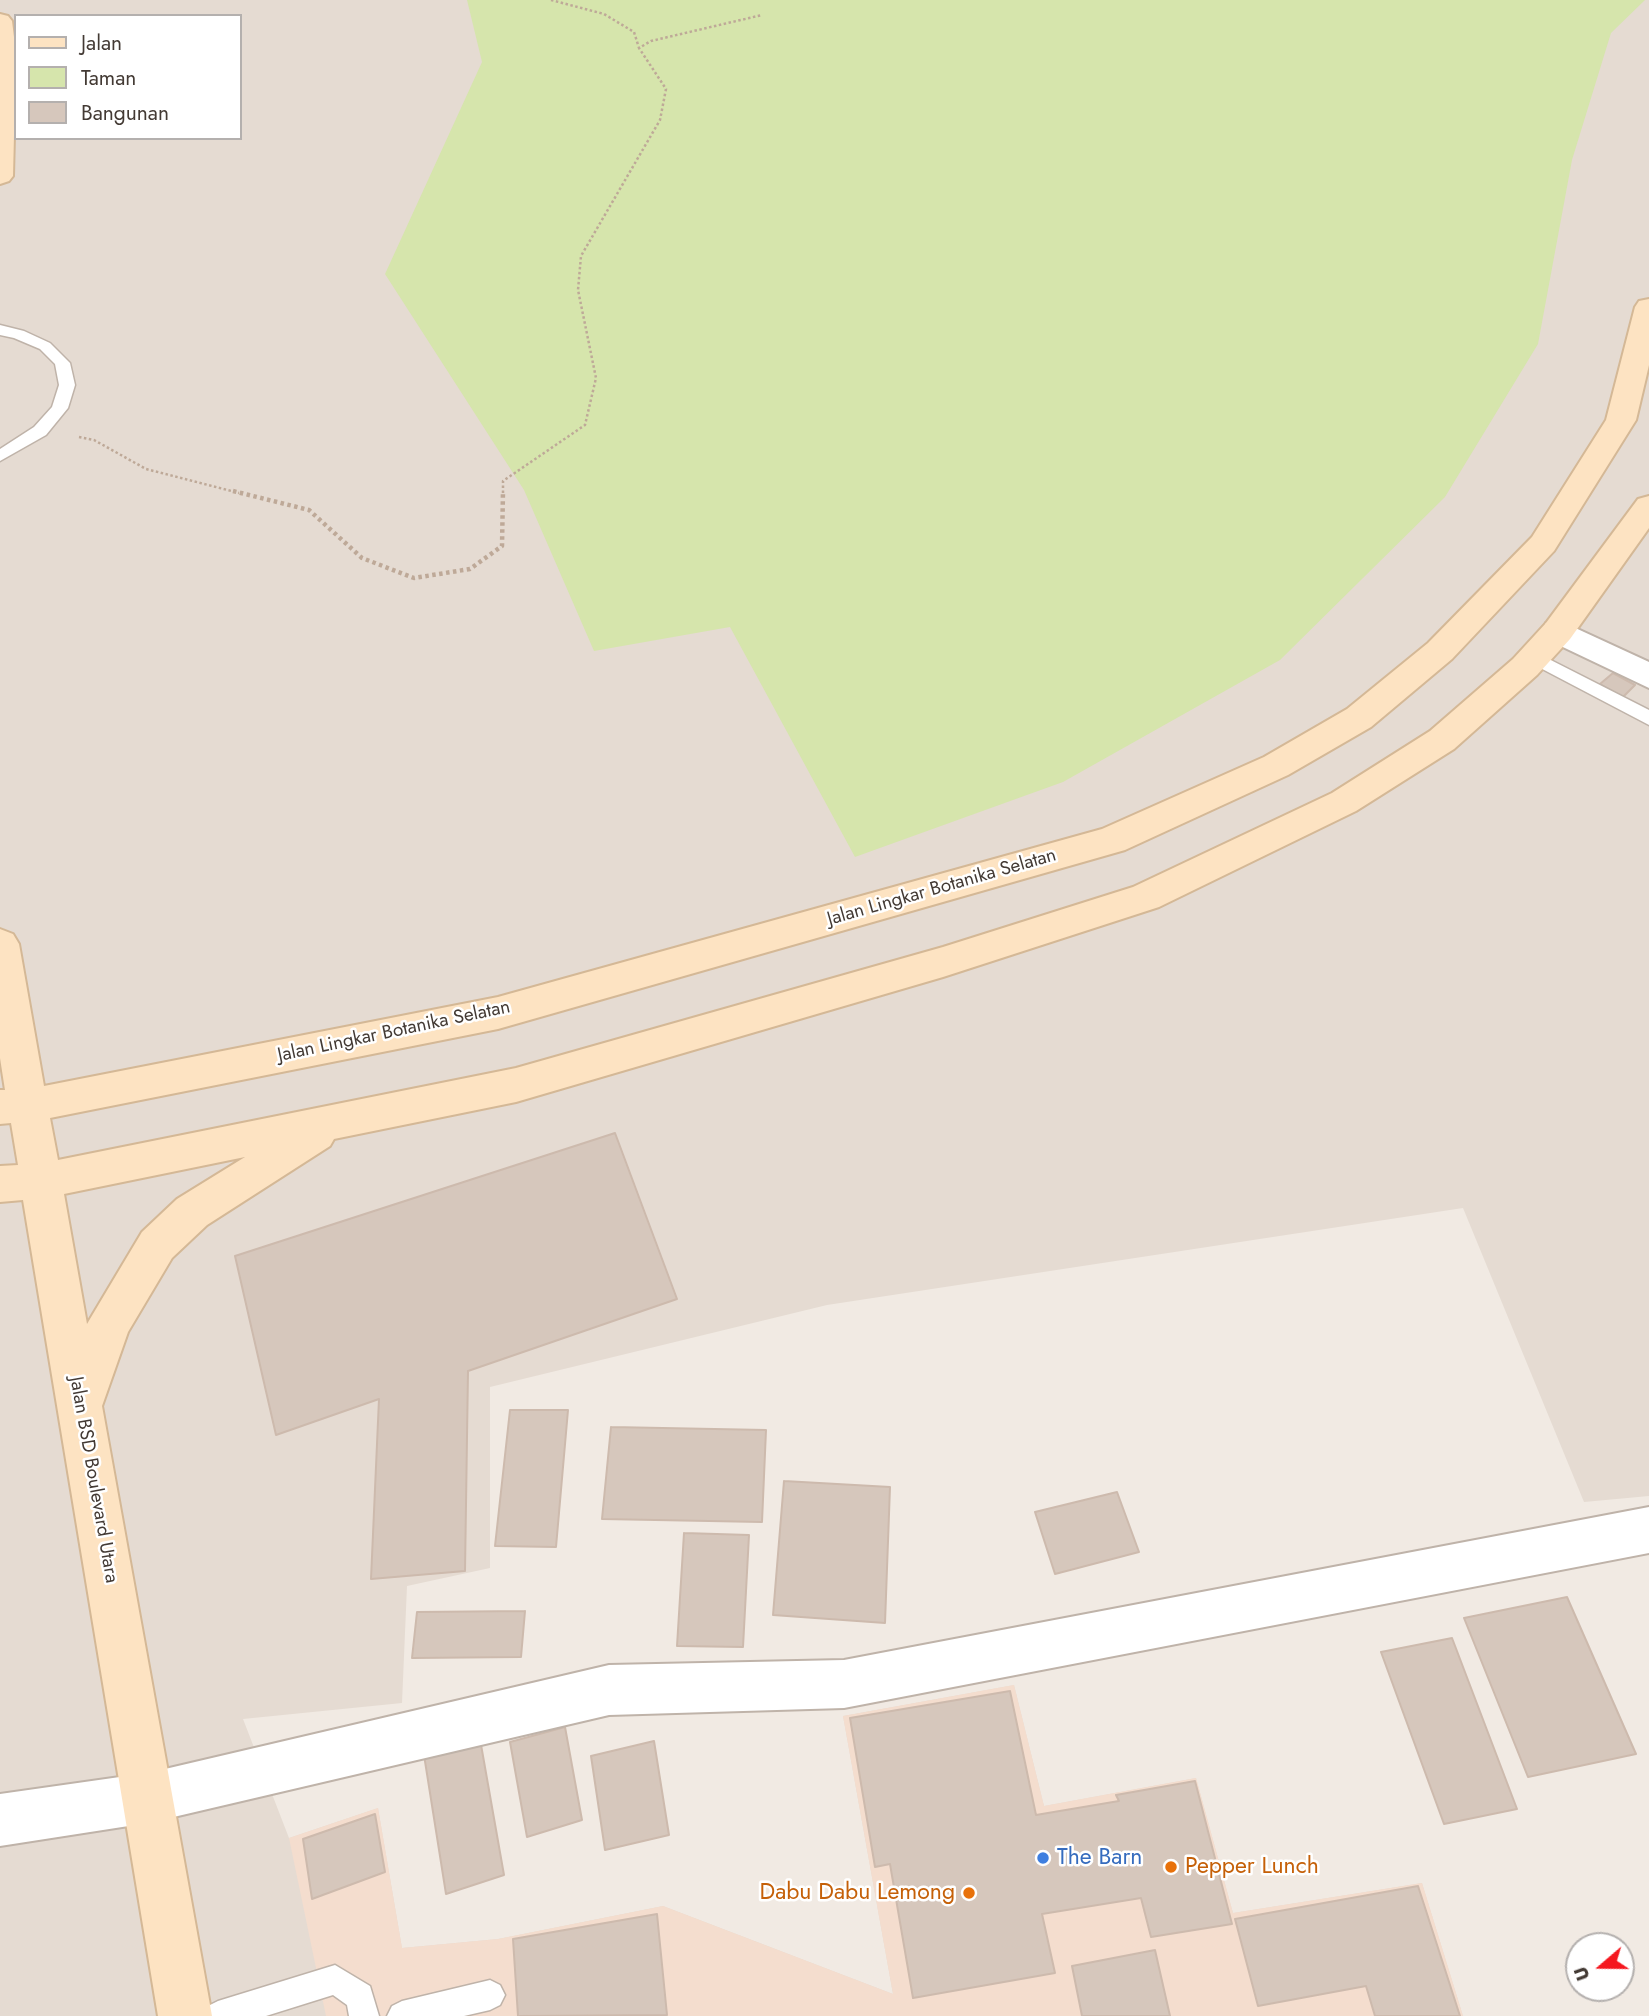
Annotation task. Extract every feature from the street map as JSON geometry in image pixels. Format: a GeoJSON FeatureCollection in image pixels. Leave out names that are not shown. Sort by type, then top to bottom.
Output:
{"type":"FeatureCollection","features":[{"type":"Feature","properties":{"kind":"street"},"geometry":{"type":"LineString","coordinates":[[0,21],[7,79],[0,176]]}},
{"type":"Feature","properties":{"kind":"street","name":"Jalan Lingkar Botanika Selatan"},"geometry":{"type":"LineString","coordinates":[[14,1106],[498,1013],[1112,840],[1276,766],[1359,718],[1440,651],[1543,544],[1621,420],[1649,307]]}},
{"type":"Feature","properties":{"kind":"street"},"geometry":{"type":"LineString","coordinates":[[21,1183],[516,1085],[943,962],[1146,897],[1344,802],[1442,740],[1546,644],[1649,506]]}},
{"type":"Feature","properties":{"kind":"street"},"geometry":{"type":"LineString","coordinates":[[1546,644],[1649,676]]}},
{"type":"Feature","properties":{"kind":"street","name":"Jalan BSD Boulevard Utara"},"geometry":{"type":"LineString","coordinates":[[0,944],[21,1183],[80,1407],[185,2016]]}},
{"type":"Feature","properties":{"kind":"street"},"geometry":{"type":"LineString","coordinates":[[80,1407],[110,1324],[157,1245],[192,1212],[335,1122]]}},
{"type":"Feature","properties":{"kind":"street"},"geometry":{"type":"LineString","coordinates":[[0,1820],[148,1798],[609,1690],[844,1684],[1649,1530]]}},
{"type":"Feature","properties":{"kind":"lane"},"geometry":{"type":"LineString","coordinates":[[0,330],[19,334],[45,346],[62,363],[67,385],[60,408],[40,431],[0,456]]}},
{"type":"Feature","properties":{"kind":"lane"},"geometry":{"type":"LineString","coordinates":[[1546,644],[1649,718]]}},
{"type":"Feature","properties":{"kind":"lane"},"geometry":{"type":"LineString","coordinates":[[218,2016],[335,1980],[360,1996],[363,2016]]}},
{"type":"Feature","properties":{"kind":"lane"},"geometry":{"type":"LineString","coordinates":[[402,2016],[490,1995]]}},
{"type":"Feature","properties":{"kind":"path"},"geometry":{"type":"LineString","coordinates":[[40,431],[94,440],[146,469],[309,510],[362,558],[414,578],[470,569],[502,546],[503,481],[585,425],[596,378],[578,290],[581,256],[660,120],[666,89],[639,48],[634,32],[604,14],[551,0]]}},
{"type":"Feature","properties":{"kind":"path"},"geometry":{"type":"LineString","coordinates":[[639,48],[651,41],[762,15]]}},
{"type":"Feature","properties":{"kind":"shaded area"},"geometry":{"type":"Polygon","coordinates":[[[0,0],[1649,0],[1649,1496],[1584,1502],[1463,1208],[827,1305],[490,1387],[490,1568],[407,1586],[402,1703],[243,1719],[289,1838],[378,1808],[402,1948],[498,1939],[663,1906],[893,1994],[843,1716],[1014,1685],[1044,1806],[1196,1778],[1233,1913],[1422,1883],[1463,2016],[0,2016],[0,0]]]}},
{"type":"Feature","properties":{"kind":"shaded area","name":"The Barn"},"geometry":{"type":"Polygon","coordinates":[[[1014,1685],[1044,1806],[1196,1778],[1233,1913],[1422,1883],[1463,2016],[326,2016],[289,1838],[378,1808],[402,1948],[498,1939],[663,1906],[893,1994],[843,1716],[1014,1685]]]}},
{"type":"Feature","properties":{"kind":"green space"},"geometry":{"type":"Polygon","coordinates":[[[467,0],[1645,0],[1611,33],[1572,160],[1538,344],[1445,497],[1280,660],[1063,782],[855,857],[730,627],[594,651],[524,490],[385,274],[482,62],[467,0]]]}},
{"type":"Feature","properties":{"kind":"building"},"geometry":{"type":"Polygon","coordinates":[[[1613,673],[1635,685],[1623,697],[1600,684],[1613,673]]]}},
{"type":"Feature","properties":{"kind":"building"},"geometry":{"type":"Polygon","coordinates":[[[615,1133],[677,1299],[468,1371],[465,1571],[371,1579],[379,1399],[276,1435],[235,1256],[615,1133]]]}},
{"type":"Feature","properties":{"kind":"building"},"geometry":{"type":"Polygon","coordinates":[[[510,1410],[568,1410],[556,1547],[495,1546],[510,1410]]]}},
{"type":"Feature","properties":{"kind":"building"},"geometry":{"type":"Polygon","coordinates":[[[611,1427],[766,1430],[762,1522],[602,1519],[611,1427]]]}},
{"type":"Feature","properties":{"kind":"building"},"geometry":{"type":"Polygon","coordinates":[[[784,1481],[890,1487],[885,1623],[773,1615],[784,1481]]]}},
{"type":"Feature","properties":{"kind":"building"},"geometry":{"type":"Polygon","coordinates":[[[1117,1492],[1139,1552],[1055,1574],[1035,1512],[1117,1492]]]}},
{"type":"Feature","properties":{"kind":"building"},"geometry":{"type":"Polygon","coordinates":[[[684,1533],[749,1535],[743,1647],[677,1646],[684,1533]]]}},
{"type":"Feature","properties":{"kind":"building"},"geometry":{"type":"Polygon","coordinates":[[[1567,1597],[1636,1754],[1528,1777],[1464,1618],[1567,1597]]]}},
{"type":"Feature","properties":{"kind":"building"},"geometry":{"type":"Polygon","coordinates":[[[525,1611],[521,1657],[412,1658],[417,1612],[525,1611]]]}},
{"type":"Feature","properties":{"kind":"building"},"geometry":{"type":"Polygon","coordinates":[[[1452,1638],[1517,1809],[1444,1824],[1381,1652],[1452,1638]]]}},
{"type":"Feature","properties":{"kind":"building"},"geometry":{"type":"Polygon","coordinates":[[[1010,1691],[1036,1815],[1119,1801],[1116,1795],[1195,1781],[1232,1924],[1151,1937],[1141,1898],[1042,1914],[1055,1973],[913,1998],[890,1864],[875,1867],[850,1718],[1010,1691]]]}},
{"type":"Feature","properties":{"kind":"building"},"geometry":{"type":"Polygon","coordinates":[[[565,1727],[582,1820],[527,1837],[510,1742],[565,1727]]]}},
{"type":"Feature","properties":{"kind":"building"},"geometry":{"type":"Polygon","coordinates":[[[480,1739],[504,1875],[446,1894],[424,1755],[480,1739]]]}},
{"type":"Feature","properties":{"kind":"building"},"geometry":{"type":"Polygon","coordinates":[[[654,1741],[669,1835],[605,1850],[591,1756],[654,1741]]]}},
{"type":"Feature","properties":{"kind":"building"},"geometry":{"type":"Polygon","coordinates":[[[375,1814],[385,1872],[312,1899],[303,1839],[375,1814]]]}},
{"type":"Feature","properties":{"kind":"building"},"geometry":{"type":"Polygon","coordinates":[[[1418,1886],[1460,2016],[1375,2016],[1366,1986],[1258,2006],[1235,1919],[1418,1886]]]}},
{"type":"Feature","properties":{"kind":"building"},"geometry":{"type":"Polygon","coordinates":[[[657,1914],[667,2015],[518,2016],[513,1939],[657,1914]]]}},
{"type":"Feature","properties":{"kind":"building"},"geometry":{"type":"Polygon","coordinates":[[[1155,1950],[1170,2016],[1082,2016],[1072,1966],[1155,1950]]]}},
{"type":"Feature","properties":{"kind":"place","name":"The Barn"},"geometry":{"type":"Point","coordinates":[1043,1858]}},
{"type":"Feature","properties":{"kind":"place","name":"Pepper Lunch"},"geometry":{"type":"Point","coordinates":[1171,1867]}},
{"type":"Feature","properties":{"kind":"place","name":"Dabu Dabu Lemong"},"geometry":{"type":"Point","coordinates":[969,1893]}}]}
